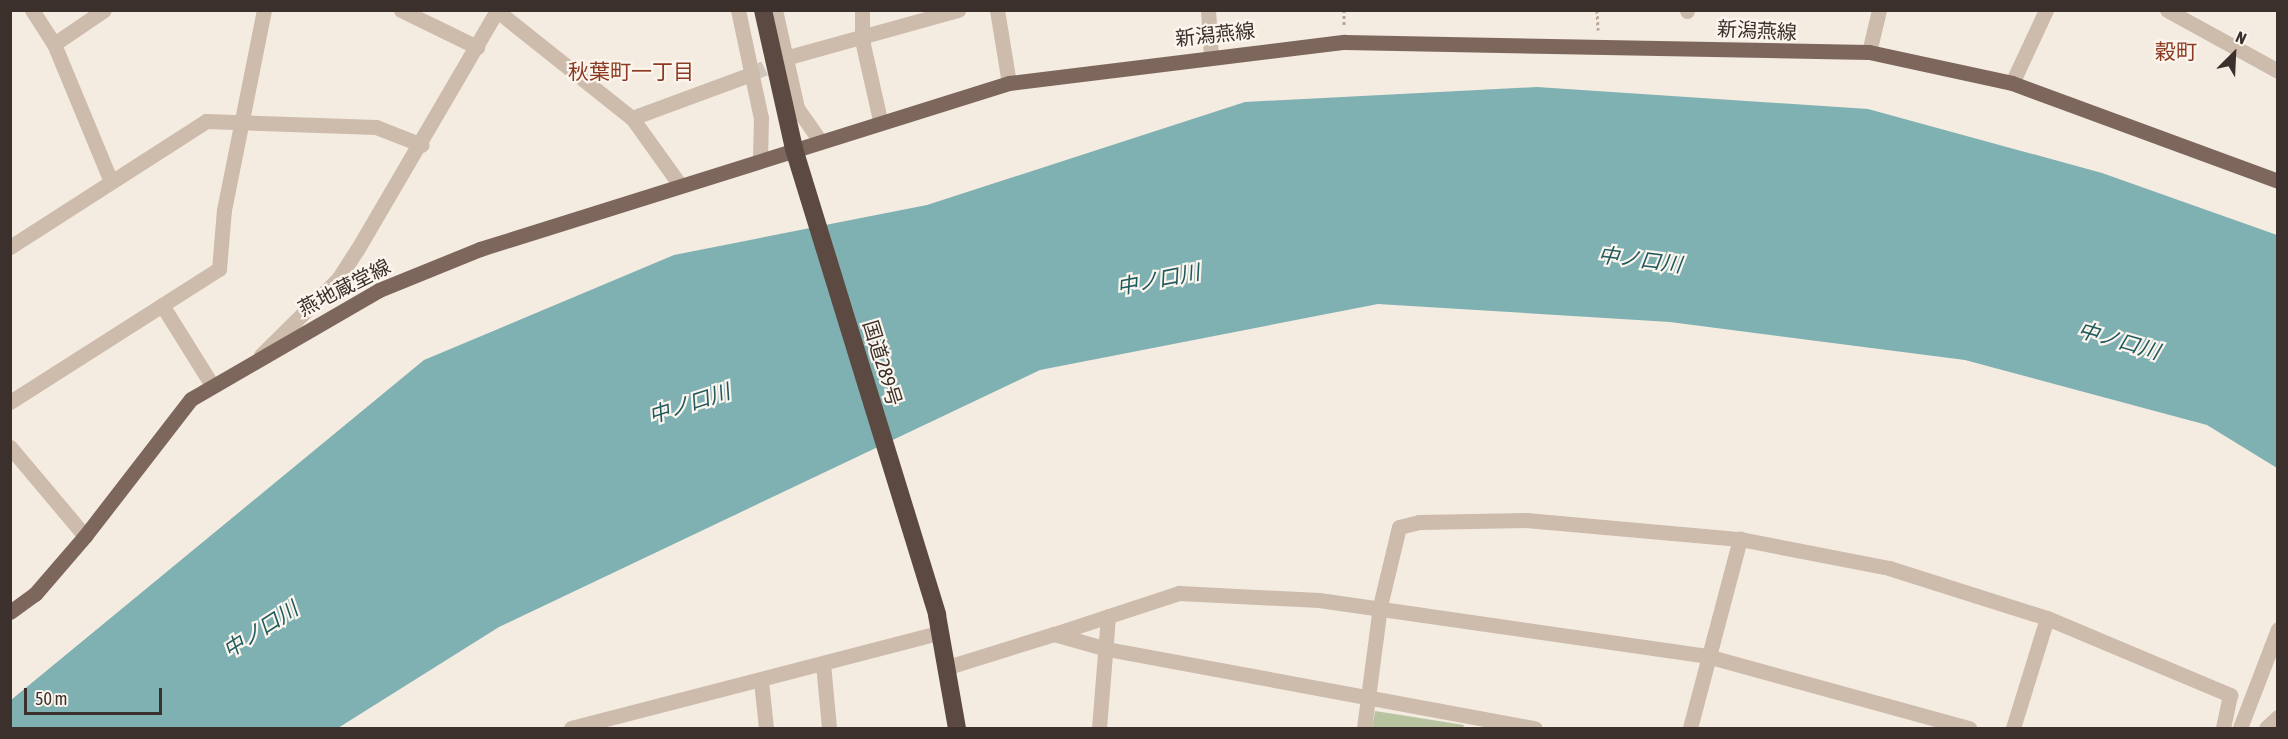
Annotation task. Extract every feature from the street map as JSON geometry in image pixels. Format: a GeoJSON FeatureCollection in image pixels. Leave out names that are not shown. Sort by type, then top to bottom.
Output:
{"type":"FeatureCollection","features":[{"type":"Feature","properties":{"kind":"highway","name":"国道289号"},"geometry":{"type":"LineString","coordinates":[[763,10],[794,149],[939,624],[957,729]]}},
{"type":"Feature","properties":{"kind":"main road","name":"新潟燕線"},"geometry":{"type":"LineString","coordinates":[[794,149],[880,120],[1009,83],[1211,55],[1345,42],[1599,43],[1869,52],[2012,83],[2277,181]]}},
{"type":"Feature","properties":{"kind":"main road","name":"燕地蔵堂線"},"geometry":{"type":"LineString","coordinates":[[10,612],[35,594],[85,536],[143,455],[191,399],[261,355],[379,290],[480,249],[794,149]]}},
{"type":"Feature","properties":{"kind":"street"},"geometry":{"type":"LineString","coordinates":[[32,10],[54,44],[110,179]]}},
{"type":"Feature","properties":{"kind":"street"},"geometry":{"type":"LineString","coordinates":[[54,44],[104,10]]}},
{"type":"Feature","properties":{"kind":"street"},"geometry":{"type":"LineString","coordinates":[[10,402],[219,269],[239,120],[258,57],[264,10]]}},
{"type":"Feature","properties":{"kind":"street"},"geometry":{"type":"LineString","coordinates":[[401,10],[477,47]]}},
{"type":"Feature","properties":{"kind":"street"},"geometry":{"type":"LineString","coordinates":[[738,10],[761,118],[760,160]]}},
{"type":"Feature","properties":{"kind":"street"},"geometry":{"type":"LineString","coordinates":[[775,10],[797,108],[819,140]]}},
{"type":"Feature","properties":{"kind":"street"},"geometry":{"type":"LineString","coordinates":[[862,10],[862,40],[880,120]]}},
{"type":"Feature","properties":{"kind":"street"},"geometry":{"type":"LineString","coordinates":[[785,58],[862,40],[958,10]]}},
{"type":"Feature","properties":{"kind":"street"},"geometry":{"type":"LineString","coordinates":[[997,10],[1009,83]]}},
{"type":"Feature","properties":{"kind":"street"},"geometry":{"type":"LineString","coordinates":[[1208,10],[1211,55]]}},
{"type":"Feature","properties":{"kind":"street"},"geometry":{"type":"LineString","coordinates":[[1869,52],[1879,10]]}},
{"type":"Feature","properties":{"kind":"street"},"geometry":{"type":"LineString","coordinates":[[2012,83],[2046,10]]}},
{"type":"Feature","properties":{"kind":"street"},"geometry":{"type":"LineString","coordinates":[[2167,10],[2277,71]]}},
{"type":"Feature","properties":{"kind":"street"},"geometry":{"type":"LineString","coordinates":[[261,355],[338,279],[422,145],[497,11],[632,118],[680,185]]}},
{"type":"Feature","properties":{"kind":"street"},"geometry":{"type":"LineString","coordinates":[[632,118],[751,74]]}},
{"type":"Feature","properties":{"kind":"street"},"geometry":{"type":"LineString","coordinates":[[12,243],[110,179],[206,121],[239,120],[376,127],[422,145]]}},
{"type":"Feature","properties":{"kind":"street"},"geometry":{"type":"LineString","coordinates":[[162,305],[212,386]]}},
{"type":"Feature","properties":{"kind":"street"},"geometry":{"type":"LineString","coordinates":[[10,447],[85,536]]}},
{"type":"Feature","properties":{"kind":"street"},"geometry":{"type":"LineString","coordinates":[[1364,729],[1380,606],[1392,543],[1406,523],[1549,522],[1740,538],[1867,562],[2047,618],[2230,695],[2223,729]]}},
{"type":"Feature","properties":{"kind":"street"},"geometry":{"type":"LineString","coordinates":[[1690,729],[1707,656],[1740,538]]}},
{"type":"Feature","properties":{"kind":"street"},"geometry":{"type":"LineString","coordinates":[[948,667],[1054,634],[1162,596],[1191,592],[1380,606],[1707,656],[1970,729]]}},
{"type":"Feature","properties":{"kind":"street"},"geometry":{"type":"LineString","coordinates":[[1099,729],[1108,616]]}},
{"type":"Feature","properties":{"kind":"street"},"geometry":{"type":"LineString","coordinates":[[2013,729],[2047,618]]}},
{"type":"Feature","properties":{"kind":"street"},"geometry":{"type":"LineString","coordinates":[[571,729],[823,664],[939,624]]}},
{"type":"Feature","properties":{"kind":"street"},"geometry":{"type":"LineString","coordinates":[[2240,729],[2260,669],[2277,629]]}},
{"type":"Feature","properties":{"kind":"street"},"geometry":{"type":"LineString","coordinates":[[1054,634],[1107,649],[1535,729]]}},
{"type":"Feature","properties":{"kind":"street"},"geometry":{"type":"LineString","coordinates":[[823,664],[829,729]]}},
{"type":"Feature","properties":{"kind":"street"},"geometry":{"type":"LineString","coordinates":[[761,681],[766,729]]}},
{"type":"Feature","properties":{"kind":"street"},"geometry":{"type":"LineString","coordinates":[[2266,729],[2277,717]]}},
{"type":"Feature","properties":{"kind":"path"},"geometry":{"type":"LineString","coordinates":[[1597,10],[1599,43]]}},
{"type":"Feature","properties":{"kind":"green space"},"geometry":{"type":"Polygon","coordinates":[[[1375,711],[1464,725],[1463,728],[1372,728],[1375,711]]]}},
{"type":"Feature","properties":{"kind":"water","name":"中ノ口川"},"geometry":{"type":"Polygon","coordinates":[[[1537,87],[1868,109],[2102,173],[2277,235],[2277,468],[2207,425],[1965,360],[1670,322],[1378,304],[1040,370],[499,627],[338,728],[11,728],[11,700],[424,360],[674,255],[927,205],[1245,102],[1537,87]]]}},
{"type":"Feature","properties":{"kind":"tunnel"},"geometry":{"type":"LineString","coordinates":[[751,74],[785,58]]}},
{"type":"Feature","properties":{"kind":"district","name":"穀町"},"geometry":{"type":"Point","coordinates":[2176,51]}},
{"type":"Feature","properties":{"kind":"district","name":"秋葉町一丁目"},"geometry":{"type":"Point","coordinates":[631,71]}}]}
